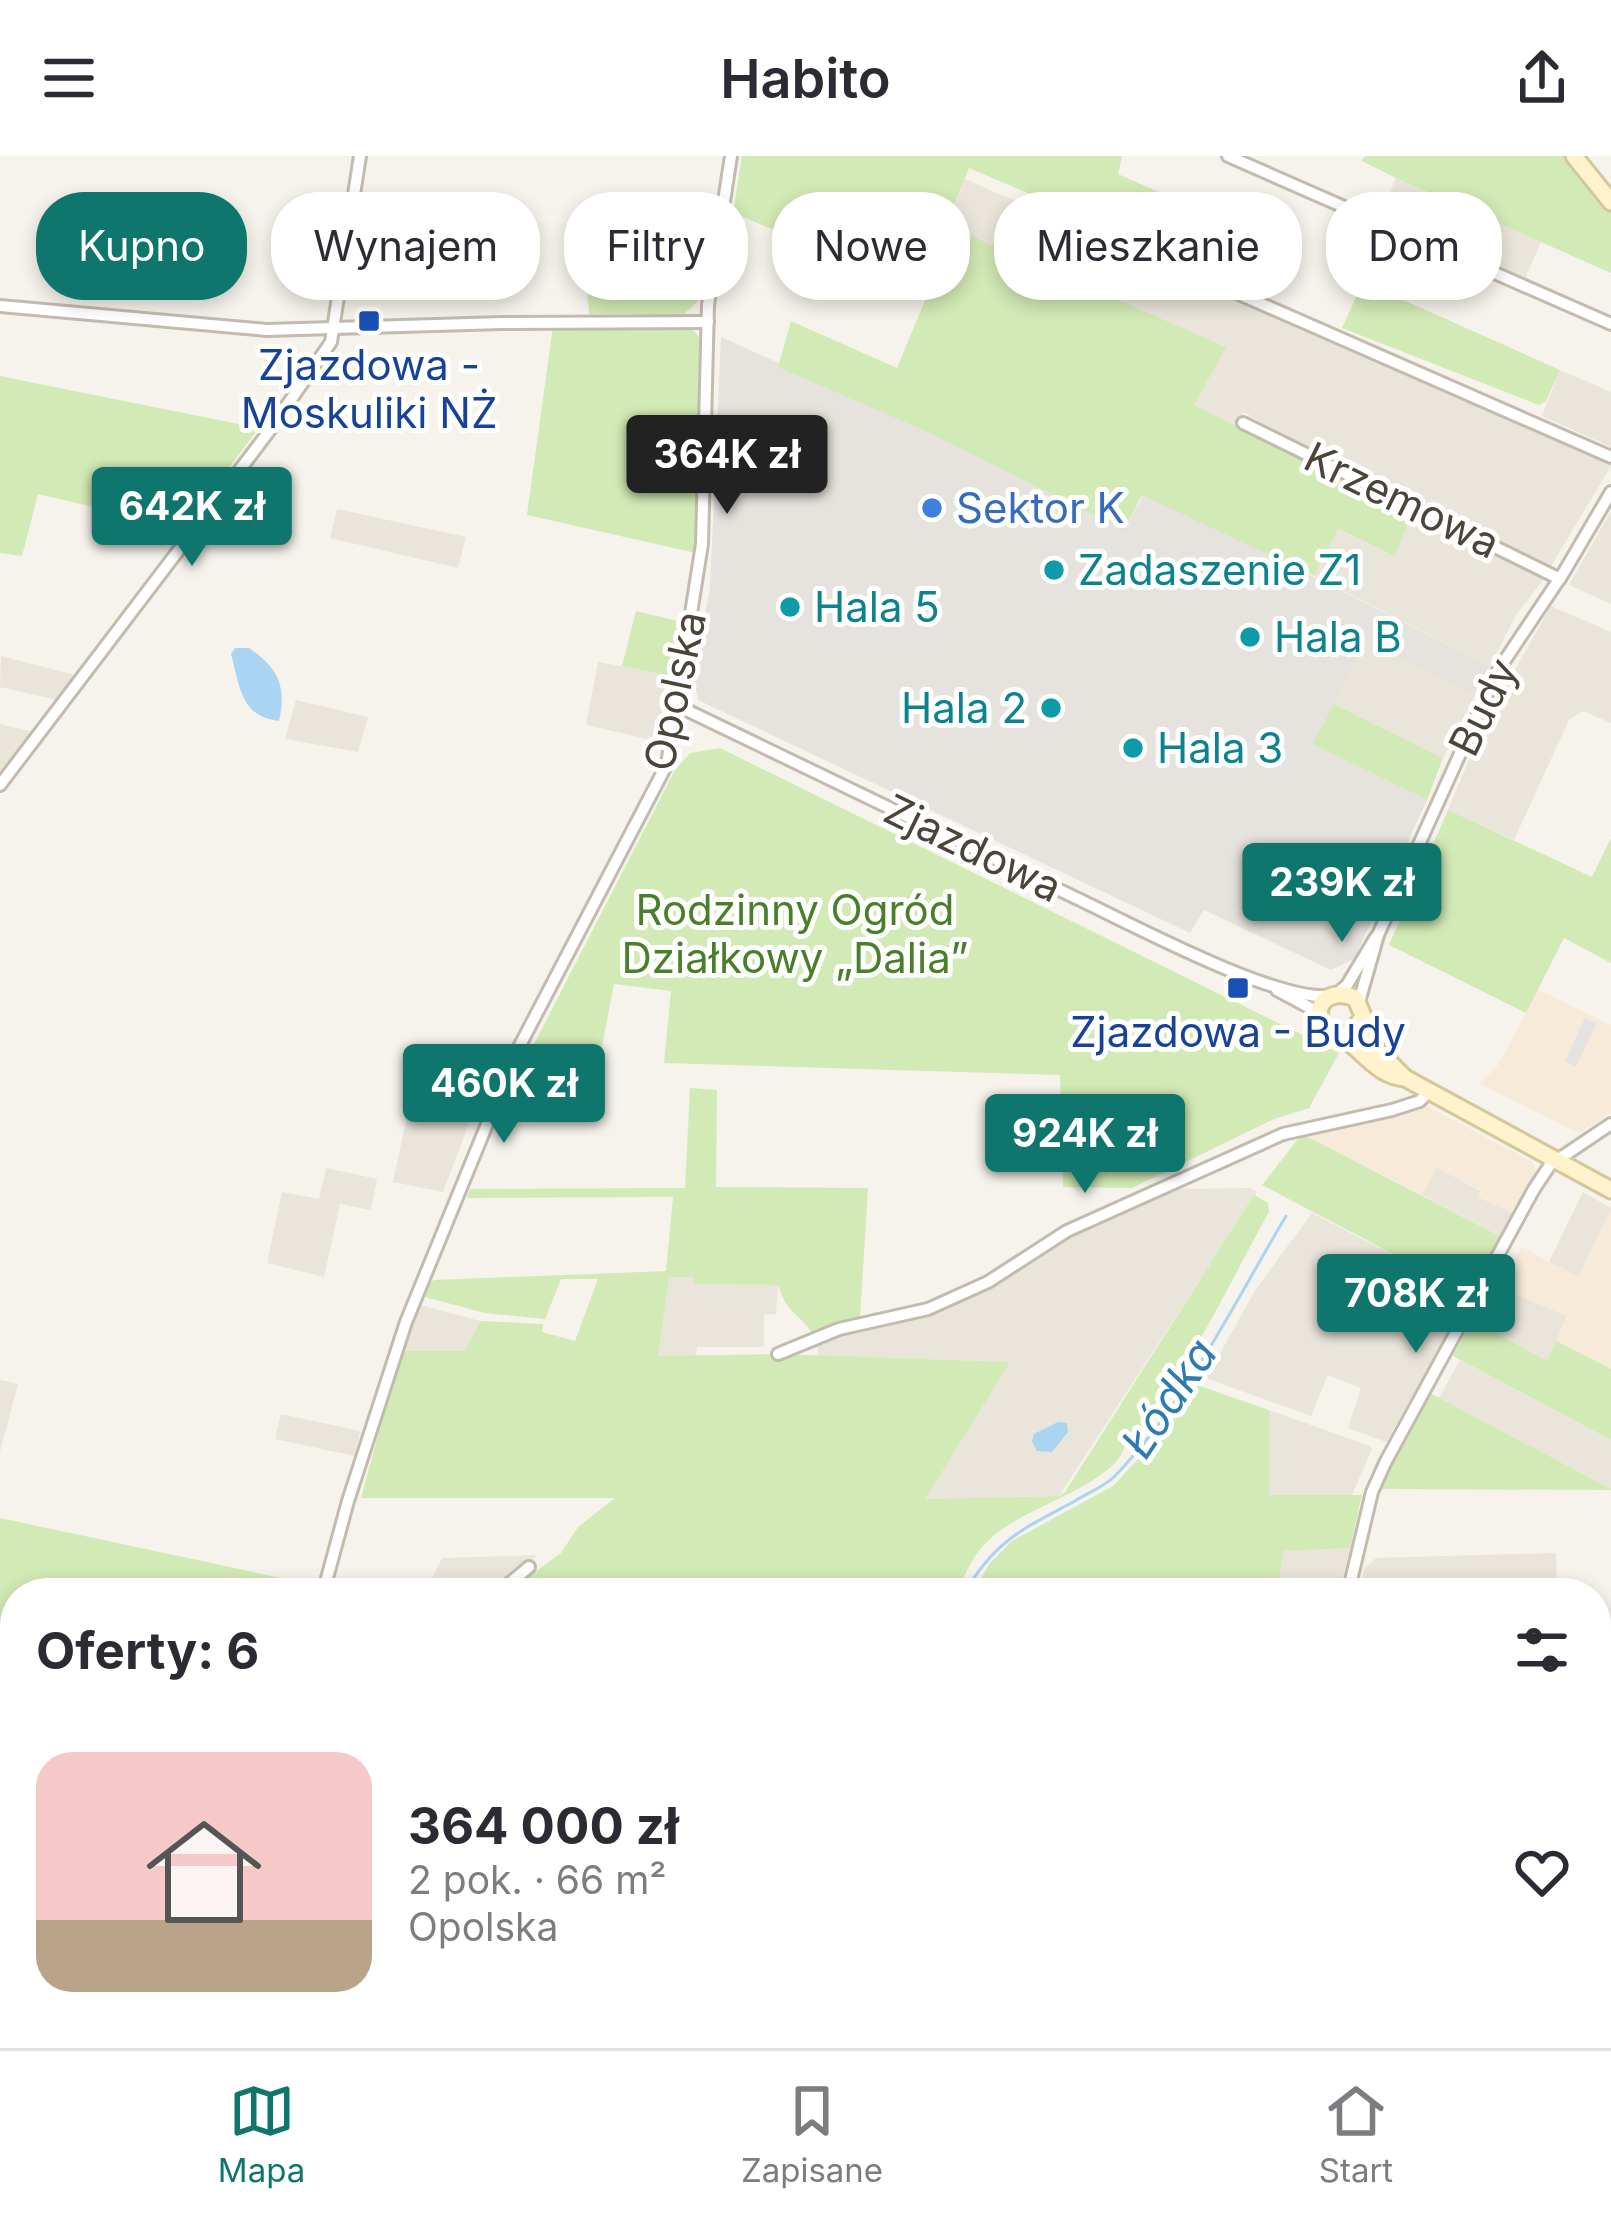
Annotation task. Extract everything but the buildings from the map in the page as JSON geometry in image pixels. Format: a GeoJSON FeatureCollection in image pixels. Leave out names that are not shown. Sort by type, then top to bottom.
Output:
{"type":"FeatureCollection","features":[{"type":"Feature","properties":{"kind":"street"},"geometry":{"type":"LineString","coordinates":[[0,784],[300,389],[335,328],[360,156]]}},
{"type":"Feature","properties":{"kind":"street","name":"Opolska"},"geometry":{"type":"LineString","coordinates":[[327,1578],[406,1322],[527,1030],[667,764],[702,544],[710,280],[731,156]]}},
{"type":"Feature","properties":{"kind":"street"},"geometry":{"type":"LineString","coordinates":[[1228,156],[1611,324]]}},
{"type":"Feature","properties":{"kind":"street"},"geometry":{"type":"LineString","coordinates":[[1574,156],[1611,202]]}},
{"type":"Feature","properties":{"kind":"street"},"geometry":{"type":"LineString","coordinates":[[1253,300],[1611,457]]}},
{"type":"Feature","properties":{"kind":"street"},"geometry":{"type":"LineString","coordinates":[[0,306],[252,329],[708,322]]}},
{"type":"Feature","properties":{"kind":"street","name":"Krzemowa"},"geometry":{"type":"LineString","coordinates":[[1243,422],[1560,579]]}},
{"type":"Feature","properties":{"kind":"street","name":"Budy"},"geometry":{"type":"LineString","coordinates":[[1334,995],[1347,985],[1378,934],[1505,656],[1560,579],[1611,492]]}},
{"type":"Feature","properties":{"kind":"street","name":"Zjazdowa"},"geometry":{"type":"LineString","coordinates":[[678,706],[1168,942],[1270,985],[1320,1018]]}},
{"type":"Feature","properties":{"kind":"street","name":"Budy"},"geometry":{"type":"LineString","coordinates":[[1359,1002],[1378,934]]}},
{"type":"Feature","properties":{"kind":"street","name":"Zjazdowa"},"geometry":{"type":"LineString","coordinates":[[1270,985],[1334,995]]}},
{"type":"Feature","properties":{"kind":"street"},"geometry":{"type":"LineString","coordinates":[[1340,1036],[1353,1033],[1363,1011],[1348,994],[1334,995],[1320,1008],[1326,1030],[1383,1071],[1405,1078],[1611,1190]]}},
{"type":"Feature","properties":{"kind":"street"},"geometry":{"type":"LineString","coordinates":[[1360,1025],[1368,1040],[1405,1078]]}},
{"type":"Feature","properties":{"kind":"street"},"geometry":{"type":"LineString","coordinates":[[778,1354],[839,1329],[928,1309],[988,1282],[1067,1231],[1283,1134],[1392,1110],[1420,1101],[1429,1091]]}},
{"type":"Feature","properties":{"kind":"street"},"geometry":{"type":"LineString","coordinates":[[1352,1578],[1372,1492],[1392,1448],[1534,1189],[1556,1161],[1611,1124]]}},
{"type":"Feature","properties":{"kind":"street"},"geometry":{"type":"LineString","coordinates":[[516,1578],[529,1567]]}},
{"type":"Feature","properties":{"kind":"shaded area"},"geometry":{"type":"Polygon","coordinates":[[[1396,178],[1428,192],[1390,192],[1396,178]]]}},
{"type":"Feature","properties":{"kind":"shaded area"},"geometry":{"type":"Polygon","coordinates":[[[965,179],[995,192],[994,247],[970,236],[970,192],[960,192],[965,179]]]}},
{"type":"Feature","properties":{"kind":"shaded area"},"geometry":{"type":"Polygon","coordinates":[[[1502,225],[1541,242],[1524,281],[1502,271],[1502,225]]]}},
{"type":"Feature","properties":{"kind":"shaded area"},"geometry":{"type":"Polygon","coordinates":[[[1117,300],[1241,300],[1611,462],[1611,466],[1551,566],[1284,437],[1244,412],[1236,427],[1193,405],[1225,347],[1117,300]]]}},
{"type":"Feature","properties":{"kind":"shaded area"},"geometry":{"type":"Polygon","coordinates":[[[721,337],[1129,521],[1145,492],[1490,666],[1475,696],[1365,642],[1314,744],[1427,800],[1354,959],[1331,970],[1204,910],[1190,933],[698,700],[690,657],[698,652],[710,588],[721,337]]]}},
{"type":"Feature","properties":{"kind":"shaded area"},"geometry":{"type":"Polygon","coordinates":[[[1560,370],[1611,392],[1611,447],[1542,416],[1560,370]]]}},
{"type":"Feature","properties":{"kind":"shaded area"},"geometry":{"type":"Polygon","coordinates":[[[337,509],[466,537],[458,568],[330,538],[337,509]]]}},
{"type":"Feature","properties":{"kind":"shaded area"},"geometry":{"type":"Polygon","coordinates":[[[1611,511],[1611,604],[1569,585],[1611,511]]]}},
{"type":"Feature","properties":{"kind":"shaded area"},"geometry":{"type":"Polygon","coordinates":[[[1412,513],[1547,575],[1516,615],[1490,666],[1314,576],[1337,529],[1395,556],[1412,513]]]}},
{"type":"Feature","properties":{"kind":"shaded area"},"geometry":{"type":"Polygon","coordinates":[[[1551,606],[1611,632],[1611,723],[1583,711],[1569,720],[1514,840],[1448,810],[1482,728],[1551,606]]]}},
{"type":"Feature","properties":{"kind":"shaded area"},"geometry":{"type":"Polygon","coordinates":[[[1365,642],[1475,696],[1443,758],[1334,704],[1365,642]]]}},
{"type":"Feature","properties":{"kind":"shaded area"},"geometry":{"type":"Polygon","coordinates":[[[1,656],[75,675],[57,700],[0,687],[1,656]]]}},
{"type":"Feature","properties":{"kind":"shaded area"},"geometry":{"type":"Polygon","coordinates":[[[598,662],[670,675],[656,741],[586,725],[598,662]]]}},
{"type":"Feature","properties":{"kind":"shaded area"},"geometry":{"type":"Polygon","coordinates":[[[296,700],[368,717],[358,752],[285,739],[296,700]]]}},
{"type":"Feature","properties":{"kind":"shaded area"},"geometry":{"type":"Polygon","coordinates":[[[0,724],[34,732],[0,776],[0,724]]]}},
{"type":"Feature","properties":{"kind":"shaded area"},"geometry":{"type":"Polygon","coordinates":[[[1538,990],[1611,1025],[1611,1113],[1579,1133],[1480,1084],[1498,1065],[1538,990]]]}},
{"type":"Feature","properties":{"kind":"shaded area"},"geometry":{"type":"Polygon","coordinates":[[[1585,1018],[1597,1023],[1576,1067],[1565,1061],[1585,1018]]]}},
{"type":"Feature","properties":{"kind":"shaded area"},"geometry":{"type":"Polygon","coordinates":[[[414,1084],[479,1097],[443,1192],[393,1182],[414,1084]]]}},
{"type":"Feature","properties":{"kind":"shaded area"},"geometry":{"type":"Polygon","coordinates":[[[1425,1105],[1532,1162],[1536,1171],[1514,1214],[1478,1197],[1481,1190],[1437,1168],[1422,1195],[1302,1134],[1425,1105]]]}},
{"type":"Feature","properties":{"kind":"shaded area"},"geometry":{"type":"Polygon","coordinates":[[[1436,1167],[1514,1214],[1502,1237],[1422,1195],[1436,1167]]]}},
{"type":"Feature","properties":{"kind":"shaded area"},"geometry":{"type":"Polygon","coordinates":[[[326,1168],[377,1179],[371,1210],[340,1204],[324,1277],[267,1263],[282,1192],[319,1199],[326,1168]]]}},
{"type":"Feature","properties":{"kind":"shaded area"},"geometry":{"type":"Polygon","coordinates":[[[1250,1188],[1257,1192],[1059,1496],[924,1499],[1009,1362],[818,1356],[817,1342],[960,1301],[1043,1253],[1067,1233],[1166,1189],[1250,1188]]]}},
{"type":"Feature","properties":{"kind":"shaded area"},"geometry":{"type":"Polygon","coordinates":[[[1583,1192],[1611,1208],[1579,1277],[1549,1262],[1583,1192]]]}},
{"type":"Feature","properties":{"kind":"shaded area"},"geometry":{"type":"Polygon","coordinates":[[[1611,1208],[1611,1369],[1556,1341],[1567,1316],[1501,1288],[1521,1247],[1579,1277],[1611,1208]]]}},
{"type":"Feature","properties":{"kind":"shaded area"},"geometry":{"type":"Polygon","coordinates":[[[1312,1213],[1471,1295],[1386,1442],[1348,1428],[1361,1388],[1328,1375],[1311,1416],[1200,1376],[1218,1357],[1256,1289],[1312,1213]]]}},
{"type":"Feature","properties":{"kind":"shaded area"},"geometry":{"type":"Polygon","coordinates":[[[668,1277],[695,1277],[696,1284],[778,1285],[776,1314],[764,1315],[764,1347],[697,1347],[696,1356],[658,1356],[668,1277]]]}},
{"type":"Feature","properties":{"kind":"shaded area"},"geometry":{"type":"Polygon","coordinates":[[[1496,1286],[1567,1316],[1547,1362],[1479,1324],[1496,1286]]]}},
{"type":"Feature","properties":{"kind":"shaded area"},"geometry":{"type":"Polygon","coordinates":[[[417,1304],[480,1321],[465,1351],[401,1351],[417,1304]]]}},
{"type":"Feature","properties":{"kind":"shaded area"},"geometry":{"type":"Polygon","coordinates":[[[1460,1360],[1611,1440],[1611,1489],[1439,1398],[1460,1360]]]}},
{"type":"Feature","properties":{"kind":"shaded area"},"geometry":{"type":"Polygon","coordinates":[[[0,1380],[18,1384],[0,1452],[0,1380]]]}},
{"type":"Feature","properties":{"kind":"shaded area"},"geometry":{"type":"Polygon","coordinates":[[[1269,1410],[1370,1446],[1352,1495],[1269,1495],[1269,1410]]]}},
{"type":"Feature","properties":{"kind":"shaded area"},"geometry":{"type":"Polygon","coordinates":[[[281,1414],[360,1431],[355,1456],[275,1439],[281,1414]]]}},
{"type":"Feature","properties":{"kind":"shaded area"},"geometry":{"type":"Polygon","coordinates":[[[1350,1548],[1343,1578],[1279,1578],[1282,1551],[1350,1548]]]}},
{"type":"Feature","properties":{"kind":"shaded area"},"geometry":{"type":"Polygon","coordinates":[[[1556,1553],[1557,1578],[1362,1578],[1376,1558],[1556,1553]]]}},
{"type":"Feature","properties":{"kind":"shaded area"},"geometry":{"type":"Polygon","coordinates":[[[538,1555],[510,1578],[432,1578],[442,1558],[538,1555]]]}},
{"type":"Feature","properties":{"kind":"green space"},"geometry":{"type":"Polygon","coordinates":[[[742,156],[1122,156],[1118,174],[1159,192],[1025,192],[969,168],[959,192],[772,192],[772,229],[748,219],[748,192],[736,192],[742,156]]]}},
{"type":"Feature","properties":{"kind":"green space"},"geometry":{"type":"Polygon","coordinates":[[[1365,156],[1566,156],[1611,212],[1611,273],[1502,225],[1502,192],[1428,192],[1362,161],[1365,156]]]}},
{"type":"Feature","properties":{"kind":"green space"},"geometry":{"type":"Polygon","coordinates":[[[970,235],[994,246],[994,300],[1118,300],[1226,347],[1194,405],[1412,513],[1395,556],[1338,529],[1314,576],[1142,495],[1124,530],[919,428],[778,367],[791,321],[897,368],[925,300],[970,300],[970,235]]]}},
{"type":"Feature","properties":{"kind":"green space"},"geometry":{"type":"Polygon","coordinates":[[[588,300],[699,300],[684,314],[589,314],[588,300]]]}},
{"type":"Feature","properties":{"kind":"green space"},"geometry":{"type":"Polygon","coordinates":[[[1355,300],[1403,300],[1560,370],[1546,401],[1539,405],[1342,328],[1355,300]]]}},
{"type":"Feature","properties":{"kind":"green space"},"geometry":{"type":"Polygon","coordinates":[[[553,326],[691,327],[702,341],[696,553],[527,515],[553,326]]]}},
{"type":"Feature","properties":{"kind":"green space"},"geometry":{"type":"Polygon","coordinates":[[[0,376],[259,428],[183,528],[38,494],[22,556],[0,553],[0,376]]]}},
{"type":"Feature","properties":{"kind":"green space"},"geometry":{"type":"Polygon","coordinates":[[[636,611],[686,623],[673,649],[672,676],[622,666],[636,611]]]}},
{"type":"Feature","properties":{"kind":"green space"},"geometry":{"type":"Polygon","coordinates":[[[1334,704],[1443,758],[1427,800],[1313,744],[1334,704]]]}},
{"type":"Feature","properties":{"kind":"green space","name":"Rodzinny Ogród Działkowy „Dalia”"},"geometry":{"type":"Polygon","coordinates":[[[720,748],[1339,1053],[1309,1108],[1274,1119],[1132,1188],[1063,1187],[1060,1075],[664,1063],[671,991],[614,984],[594,1088],[512,1087],[675,770],[690,753],[720,748]]]}},
{"type":"Feature","properties":{"kind":"green space"},"geometry":{"type":"Polygon","coordinates":[[[1448,810],[1592,877],[1611,838],[1611,963],[1564,938],[1526,1013],[1389,945],[1448,810]]]}},
{"type":"Feature","properties":{"kind":"green space"},"geometry":{"type":"Polygon","coordinates":[[[1250,844],[1263,852],[1263,860],[1321,888],[1325,882],[1340,889],[1329,918],[1322,919],[1245,881],[1240,867],[1250,844]]]}},
{"type":"Feature","properties":{"kind":"green space"},"geometry":{"type":"Polygon","coordinates":[[[690,1088],[717,1090],[716,1187],[868,1188],[860,1318],[812,1333],[789,1307],[778,1285],[695,1284],[694,1277],[669,1277],[658,1356],[778,1354],[1010,1362],[925,1499],[1059,1496],[1065,1492],[1254,1195],[1268,1203],[1269,1212],[1189,1358],[1116,1462],[992,1537],[964,1578],[527,1578],[561,1553],[578,1527],[615,1498],[361,1498],[401,1351],[465,1351],[480,1321],[543,1324],[542,1332],[575,1341],[598,1279],[561,1279],[545,1319],[485,1313],[421,1296],[425,1286],[434,1280],[666,1271],[673,1197],[467,1198],[470,1189],[685,1188],[690,1088]]]}},
{"type":"Feature","properties":{"kind":"green space"},"geometry":{"type":"Polygon","coordinates":[[[1302,1134],[1502,1237],[1471,1295],[1262,1185],[1302,1134]]]}},
{"type":"Feature","properties":{"kind":"green space"},"geometry":{"type":"Polygon","coordinates":[[[1472,1320],[1547,1361],[1556,1341],[1611,1369],[1611,1440],[1453,1356],[1472,1320]]]}},
{"type":"Feature","properties":{"kind":"green space"},"geometry":{"type":"Polygon","coordinates":[[[1194,1384],[1269,1410],[1269,1495],[1362,1495],[1350,1548],[1283,1551],[1279,1578],[981,1578],[1012,1541],[1113,1486],[1154,1442],[1194,1384]]]}},
{"type":"Feature","properties":{"kind":"green space"},"geometry":{"type":"Polygon","coordinates":[[[1430,1393],[1611,1489],[1611,1490],[1380,1489],[1430,1393]]]}},
{"type":"Feature","properties":{"kind":"green space"},"geometry":{"type":"Polygon","coordinates":[[[0,1518],[281,1578],[0,1578],[0,1518]]]}},
{"type":"Feature","properties":{"kind":"water"},"geometry":{"type":"Polygon","coordinates":[[[235,648],[249,648],[273,670],[281,688],[279,721],[249,707],[231,654],[235,648]]]}},
{"type":"Feature","properties":{"kind":"water"},"geometry":{"type":"Polygon","coordinates":[[[1058,1422],[1067,1423],[1068,1432],[1052,1452],[1037,1451],[1034,1434],[1058,1422]]]}},
{"type":"Feature","properties":{"kind":"waterway","name":"Łódka"},"geometry":{"type":"LineString","coordinates":[[975,1578],[1012,1538],[1105,1484],[1140,1448],[1207,1351],[1286,1216]]}},
{"type":"Feature","properties":{"kind":"place","name":"Zjazdowa - Moskuliki NŻ"},"geometry":{"type":"Point","coordinates":[369,321]}},
{"type":"Feature","properties":{"kind":"place","name":"Sektor K"},"geometry":{"type":"Point","coordinates":[932,508]}},
{"type":"Feature","properties":{"kind":"place","name":"Zadaszenie Z1"},"geometry":{"type":"Point","coordinates":[1054,570]}},
{"type":"Feature","properties":{"kind":"place","name":"Hala 5"},"geometry":{"type":"Point","coordinates":[790,607]}},
{"type":"Feature","properties":{"kind":"place","name":"Hala B"},"geometry":{"type":"Point","coordinates":[1250,637]}},
{"type":"Feature","properties":{"kind":"place","name":"Hala 2"},"geometry":{"type":"Point","coordinates":[1051,708]}},
{"type":"Feature","properties":{"kind":"place","name":"Hala 3"},"geometry":{"type":"Point","coordinates":[1133,748]}},
{"type":"Feature","properties":{"kind":"place","name":"Zjazdowa - Budy"},"geometry":{"type":"Point","coordinates":[1238,988]}}]}
